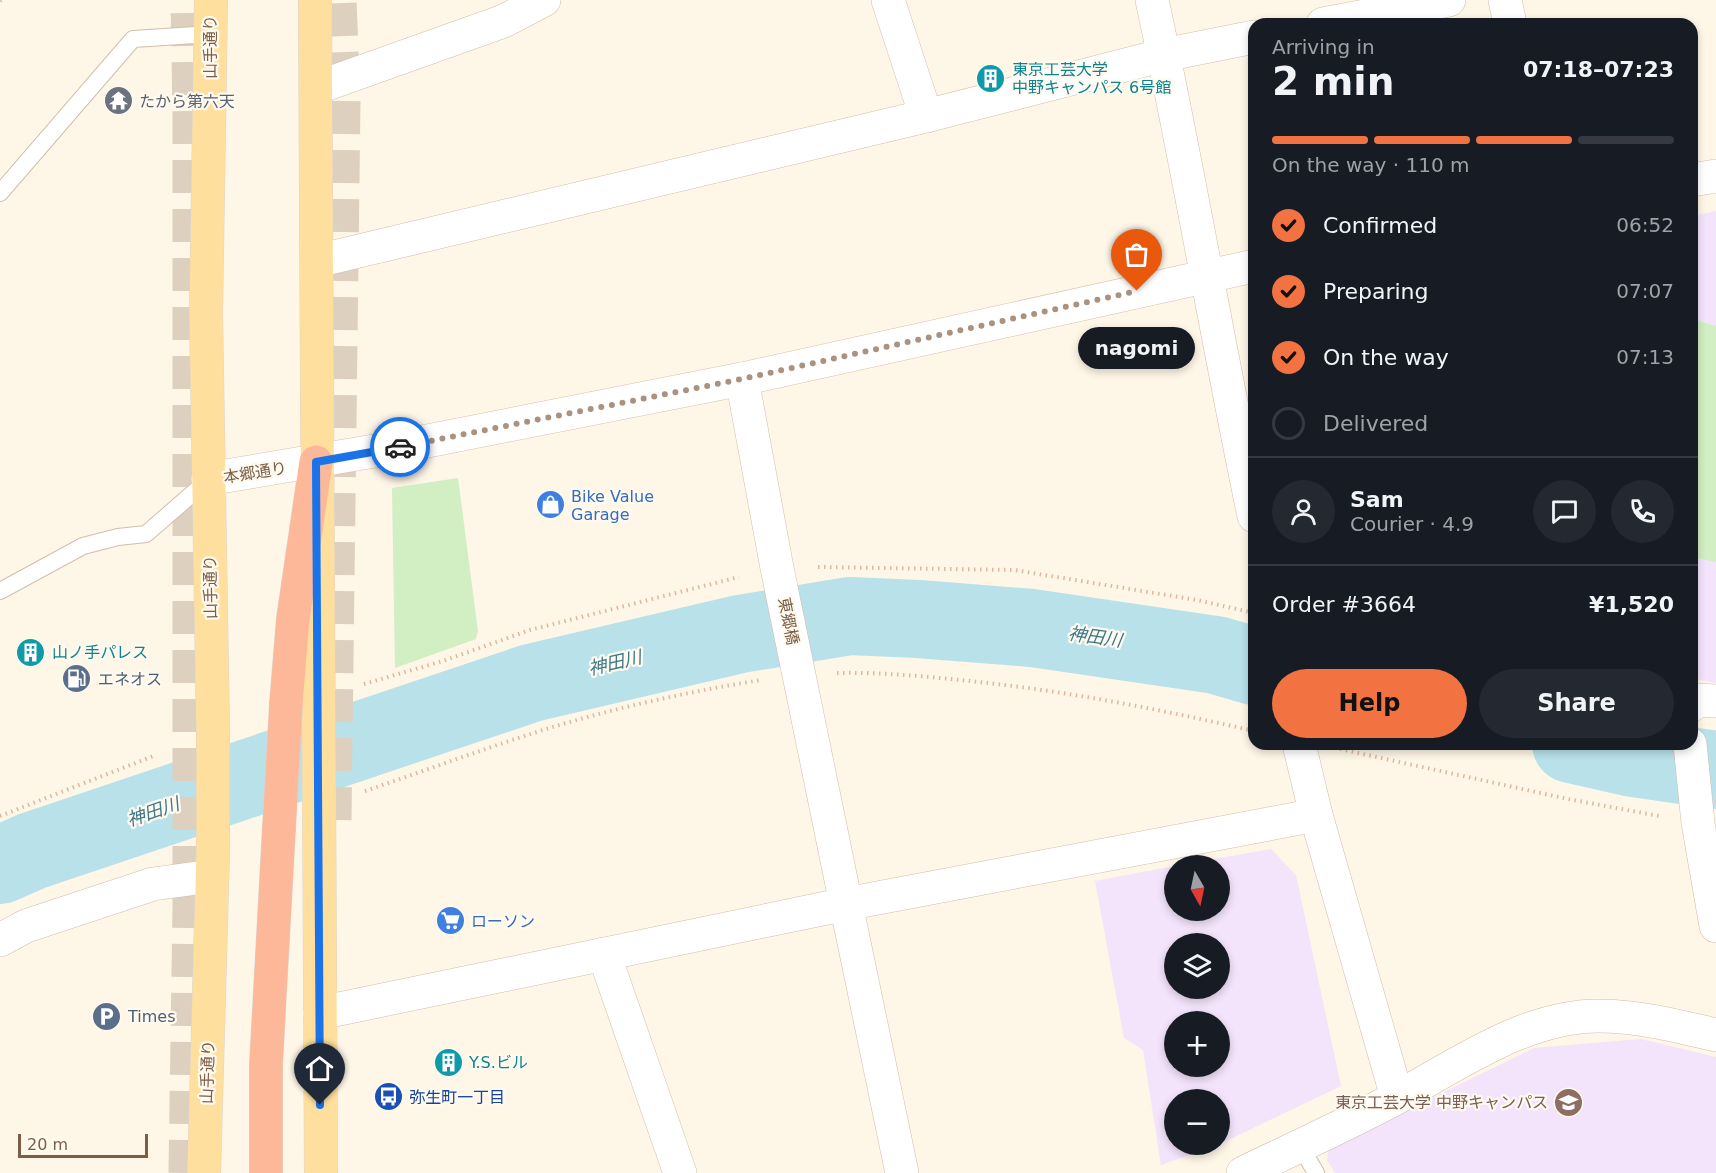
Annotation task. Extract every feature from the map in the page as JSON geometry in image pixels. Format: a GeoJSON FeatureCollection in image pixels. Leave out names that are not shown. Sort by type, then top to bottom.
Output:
{"type":"FeatureCollection","features":[{"type":"Feature","properties":{"kind":"highway"},"geometry":{"type":"LineString","coordinates":[[266,1173],[266,1064],[286,704],[293,619],[316,462]]}},
{"type":"Feature","properties":{"kind":"main road","name":"山手通り"},"geometry":{"type":"LineString","coordinates":[[204,1173],[213,731],[206,313],[210,0]]}},
{"type":"Feature","properties":{"kind":"main road"},"geometry":{"type":"LineString","coordinates":[[315,0],[321,1173]]}},
{"type":"Feature","properties":{"kind":"street"},"geometry":{"type":"LineString","coordinates":[[316,88],[504,21],[544,0]]}},
{"type":"Feature","properties":{"kind":"street"},"geometry":{"type":"LineString","coordinates":[[888,0],[926,116]]}},
{"type":"Feature","properties":{"kind":"street"},"geometry":{"type":"LineString","coordinates":[[1152,0],[1248,488]]}},
{"type":"Feature","properties":{"kind":"street"},"geometry":{"type":"LineString","coordinates":[[1354,18],[1449,0]]}},
{"type":"Feature","properties":{"kind":"street"},"geometry":{"type":"LineString","coordinates":[[1505,0],[1509,18]]}},
{"type":"Feature","properties":{"kind":"street"},"geometry":{"type":"LineString","coordinates":[[317,261],[926,116],[1164,55],[1248,38]]}},
{"type":"Feature","properties":{"kind":"street"},"geometry":{"type":"LineString","coordinates":[[1698,179],[1716,176]]}},
{"type":"Feature","properties":{"kind":"street","name":"本郷通り"},"geometry":{"type":"LineString","coordinates":[[208,479],[316,462],[742,379],[1248,267]]}},
{"type":"Feature","properties":{"kind":"street","name":"東郷橋"},"geometry":{"type":"LineString","coordinates":[[742,379],[797,662],[902,1173]]}},
{"type":"Feature","properties":{"kind":"street"},"geometry":{"type":"LineString","coordinates":[[1698,700],[1716,701]]}},
{"type":"Feature","properties":{"kind":"street"},"geometry":{"type":"LineString","coordinates":[[1300,750],[1316,815],[1397,1097]]}},
{"type":"Feature","properties":{"kind":"street"},"geometry":{"type":"LineString","coordinates":[[1691,750],[1697,818],[1716,926]]}},
{"type":"Feature","properties":{"kind":"street"},"geometry":{"type":"LineString","coordinates":[[320,1013],[846,904],[1316,815]]}},
{"type":"Feature","properties":{"kind":"street"},"geometry":{"type":"LineString","coordinates":[[0,940],[26,926],[212,863]]}},
{"type":"Feature","properties":{"kind":"street"},"geometry":{"type":"LineString","coordinates":[[604,954],[680,1173]]}},
{"type":"Feature","properties":{"kind":"street"},"geometry":{"type":"LineString","coordinates":[[1243,1173],[1308,1159],[1397,1097],[1470,1055],[1518,1033],[1558,1022],[1598,1016],[1653,1021],[1716,1035]]}},
{"type":"Feature","properties":{"kind":"lane"},"geometry":{"type":"LineString","coordinates":[[0,193],[133,39],[211,34]]}},
{"type":"Feature","properties":{"kind":"lane"},"geometry":{"type":"LineString","coordinates":[[0,591],[82,546],[118,537],[146,534],[208,479]]}},
{"type":"Feature","properties":{"kind":"path"},"geometry":{"type":"LineString","coordinates":[[1197,600],[1248,613]]}},
{"type":"Feature","properties":{"kind":"path"},"geometry":{"type":"LineString","coordinates":[[1346,750],[1568,799],[1697,818]]}},
{"type":"Feature","properties":{"kind":"path"},"geometry":{"type":"LineString","coordinates":[[0,816],[156,755]]}},
{"type":"Feature","properties":{"kind":"shaded area"},"geometry":{"type":"Polygon","coordinates":[[[1716,211],[1716,683],[1698,679],[1698,215],[1716,211]]]}},
{"type":"Feature","properties":{"kind":"shaded area"},"geometry":{"type":"Polygon","coordinates":[[[1271,849],[1296,875],[1341,1086],[1230,1139],[1230,1089],[1164,1089],[1164,1155],[1190,1155],[1161,1165],[1143,1050],[1124,1038],[1095,881],[1164,868],[1164,921],[1230,921],[1230,856],[1271,849]]]}},
{"type":"Feature","properties":{"kind":"shaded area","name":"東京工芸大学 中野キャンパス"},"geometry":{"type":"Polygon","coordinates":[[[1641,1039],[1716,1057],[1716,1173],[1335,1173],[1327,1160],[1329,1148],[1534,1048],[1641,1039]]]}},
{"type":"Feature","properties":{"kind":"green space"},"geometry":{"type":"Polygon","coordinates":[[[1698,321],[1716,326],[1716,562],[1698,558],[1698,321]]]}},
{"type":"Feature","properties":{"kind":"green space"},"geometry":{"type":"Polygon","coordinates":[[[458,478],[478,631],[476,639],[395,668],[392,488],[458,478]]]}},
{"type":"Feature","properties":{"kind":"waterway","name":"神田川"},"geometry":{"type":"LineString","coordinates":[[0,865],[32,851],[531,683],[740,634],[850,616],[1032,628],[1216,655],[1248,664]]}},
{"type":"Feature","properties":{"kind":"waterway","name":"神田川"},"geometry":{"type":"LineString","coordinates":[[1598,750],[1633,758],[1716,770]]}},
{"type":"Feature","properties":{"kind":"tunnel"},"geometry":{"type":"LineString","coordinates":[[185,1173],[189,907],[187,0]]}},
{"type":"Feature","properties":{"kind":"tunnel"},"geometry":{"type":"LineString","coordinates":[[335,820],[344,100],[340,0]]}},
{"type":"Feature","properties":{"kind":"way so far"},"geometry":{"type":"LineString","coordinates":[[400,447],[742,379],[1137,291]]}},
{"type":"Feature","properties":{"kind":"place","name":"東京工芸大学 中野キャンパス 6号館"},"geometry":{"type":"Point","coordinates":[991,78]}},
{"type":"Feature","properties":{"kind":"place","name":"たから第六天"},"geometry":{"type":"Point","coordinates":[118,101]}},
{"type":"Feature","properties":{"kind":"place","name":"nagomi"},"geometry":{"type":"Point","coordinates":[1137,291]}},
{"type":"Feature","properties":{"kind":"place","name":"Bike Value Garage"},"geometry":{"type":"Point","coordinates":[550,505]}},
{"type":"Feature","properties":{"kind":"place","name":"山ノ手パレス"},"geometry":{"type":"Point","coordinates":[31,652]}},
{"type":"Feature","properties":{"kind":"place","name":"エネオス"},"geometry":{"type":"Point","coordinates":[77,679]}},
{"type":"Feature","properties":{"kind":"place","name":"ローソン"},"geometry":{"type":"Point","coordinates":[450,921]}},
{"type":"Feature","properties":{"kind":"place","name":"Times"},"geometry":{"type":"Point","coordinates":[107,1016]}},
{"type":"Feature","properties":{"kind":"place","name":"Y.S.ビル"},"geometry":{"type":"Point","coordinates":[448,1062]}},
{"type":"Feature","properties":{"kind":"place","name":"弥生町一丁目"},"geometry":{"type":"Point","coordinates":[388,1097]}},
{"type":"Feature","properties":{"kind":"place","name":"東京工芸大学 中野キャンパス"},"geometry":{"type":"Point","coordinates":[1569,1102]}},
{"type":"Feature","properties":{"kind":"route"},"geometry":{"type":"LineString","coordinates":[[320,1105],[316,462],[400,447]]}}]}
